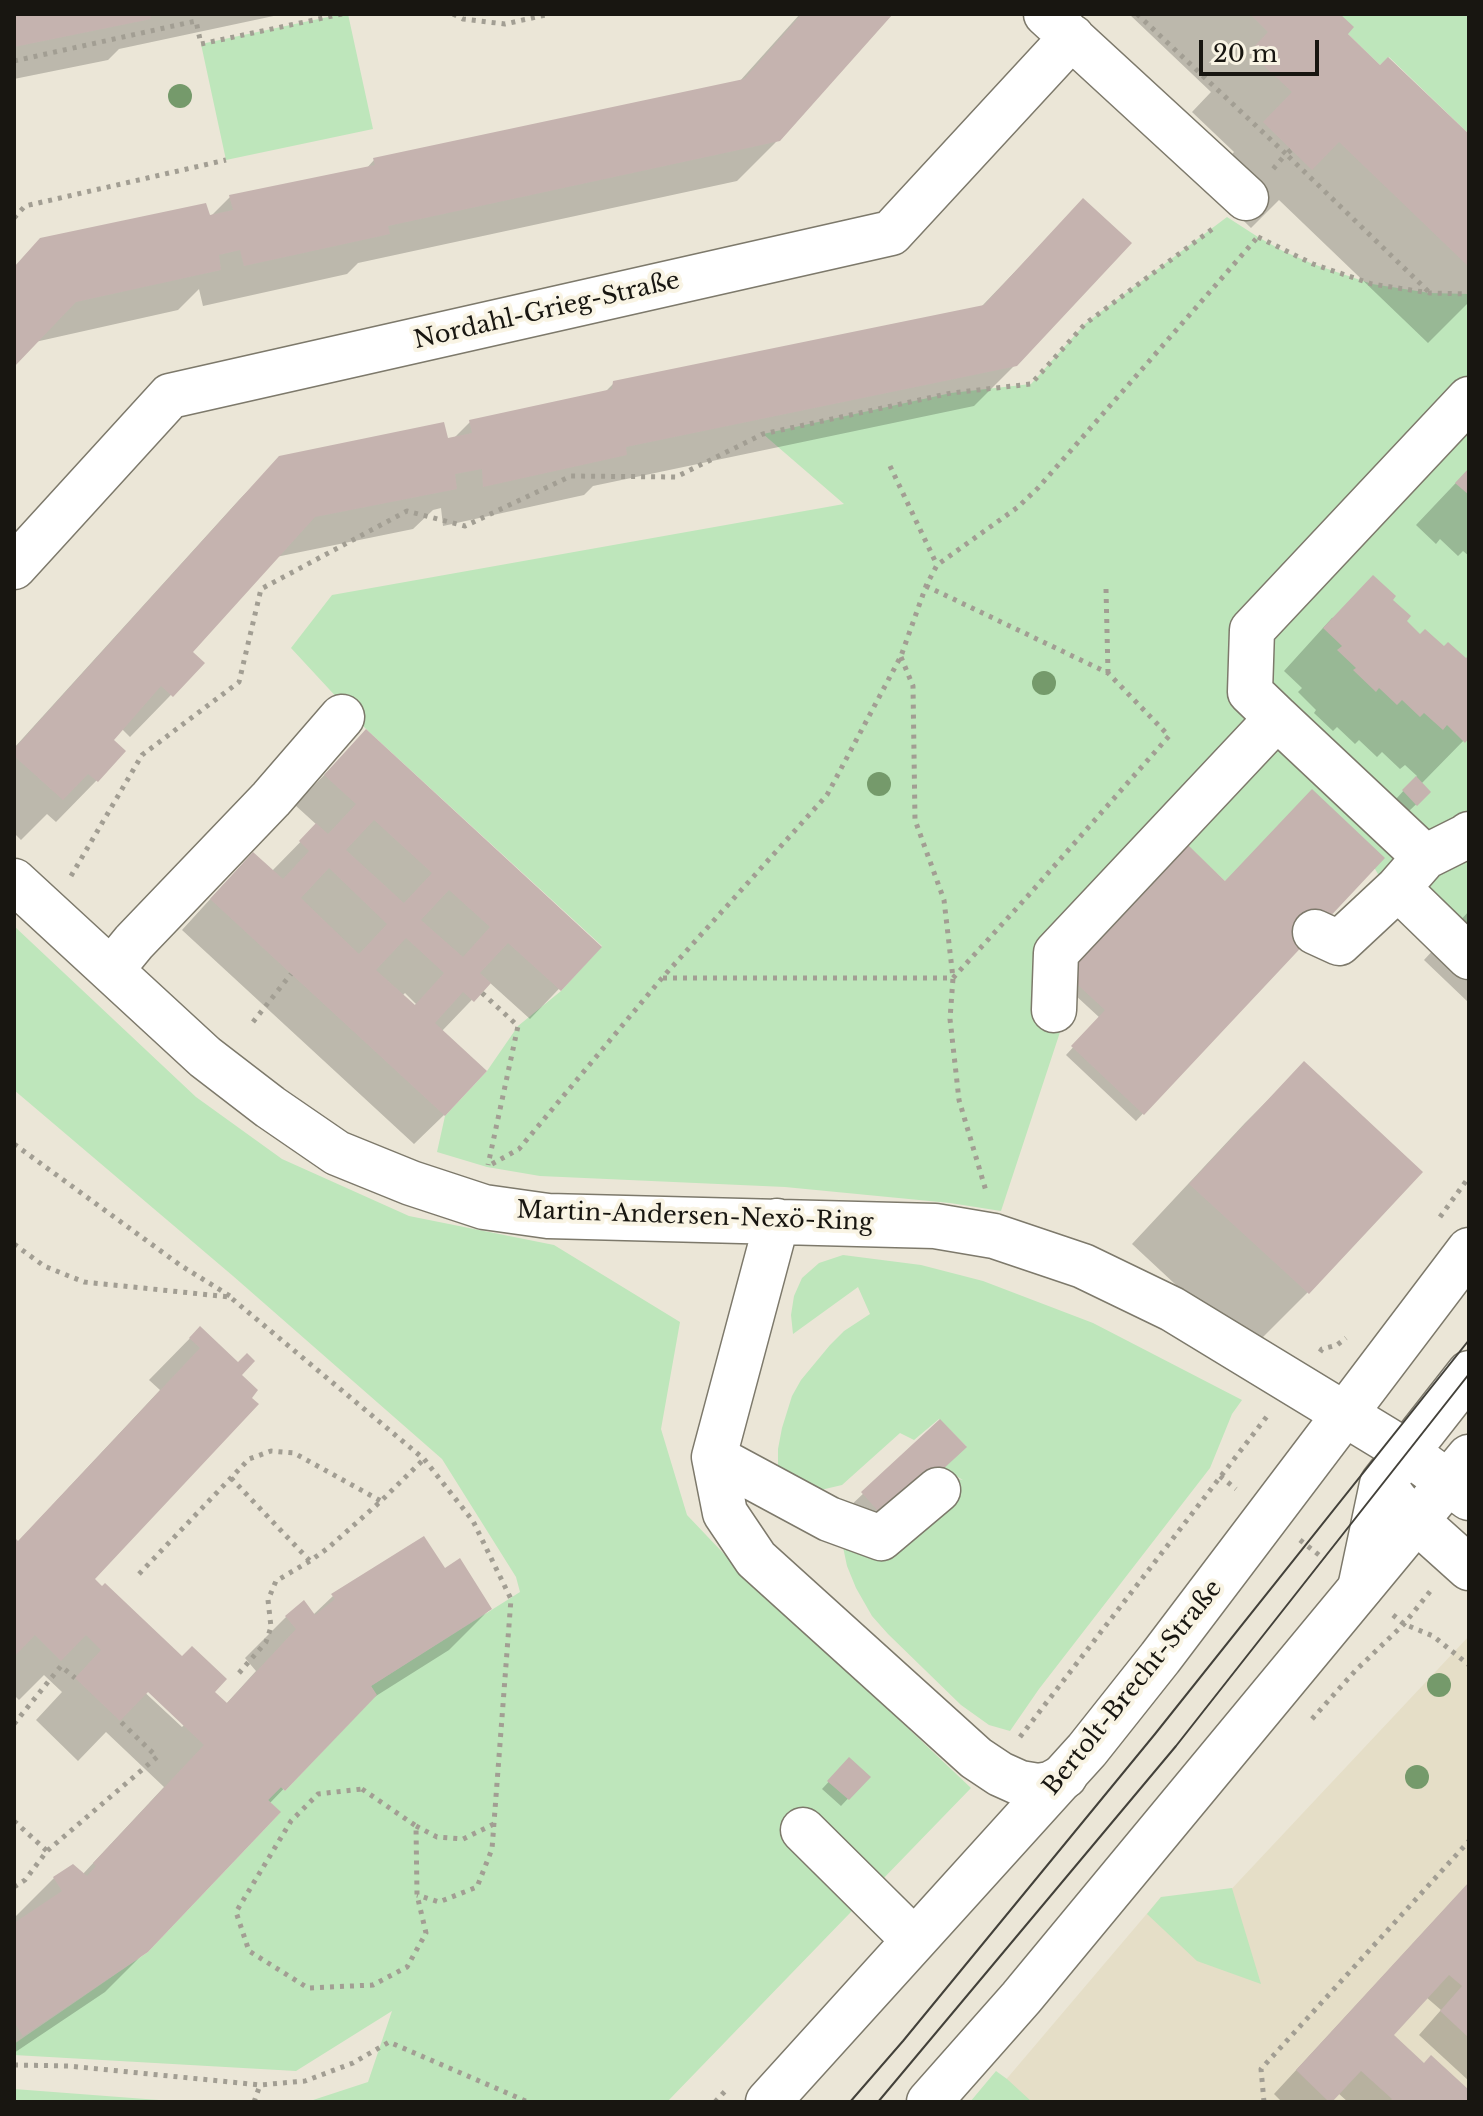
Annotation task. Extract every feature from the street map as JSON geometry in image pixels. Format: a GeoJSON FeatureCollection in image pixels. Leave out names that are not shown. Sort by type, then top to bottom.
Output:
{"type":"FeatureCollection","features":[{"type":"Feature","properties":{"kind":"street"},"geometry":{"type":"LineString","coordinates":[[1059,26],[1244,218]]}},
{"type":"Feature","properties":{"kind":"street","name":"Nordahl-Grieg-Straße"},"geometry":{"type":"LineString","coordinates":[[14,567],[170,396],[891,233],[1059,26]]}},
{"type":"Feature","properties":{"kind":"street"},"geometry":{"type":"LineString","coordinates":[[1469,399],[1252,630],[1250,692],[1277,718],[1412,872],[1469,957]]}},
{"type":"Feature","properties":{"kind":"street"},"geometry":{"type":"LineString","coordinates":[[111,970],[144,931],[271,799],[342,717]]}},
{"type":"Feature","properties":{"kind":"street"},"geometry":{"type":"LineString","coordinates":[[1054,1010],[1056,953],[1277,718]]}},
{"type":"Feature","properties":{"kind":"street"},"geometry":{"type":"LineString","coordinates":[[1315,932],[1339,943],[1412,872],[1469,834]]}},
{"type":"Feature","properties":{"kind":"street","name":"Martin-Andersen-Nexö-Ring"},"geometry":{"type":"LineString","coordinates":[[14,881],[205,1057],[337,1153],[411,1183],[484,1207],[548,1216],[935,1226],[994,1236],[1083,1266],[1172,1309],[1344,1414],[1395,1468]]}},
{"type":"Feature","properties":{"kind":"street"},"geometry":{"type":"LineString","coordinates":[[777,1221],[714,1457],[725,1513],[756,1559],[976,1758],[1020,1783],[1038,1786],[1065,1776]]}},
{"type":"Feature","properties":{"kind":"street","name":"Bertolt-Brecht-Straße"},"geometry":{"type":"LineString","coordinates":[[768,2102],[1065,1776],[1169,1646],[1469,1250]]}},
{"type":"Feature","properties":{"kind":"street"},"geometry":{"type":"LineString","coordinates":[[1360,1588],[1395,1468],[1469,1373]]}},
{"type":"Feature","properties":{"kind":"street"},"geometry":{"type":"LineString","coordinates":[[714,1457],[829,1519],[881,1538],[938,1490]]}},
{"type":"Feature","properties":{"kind":"street"},"geometry":{"type":"LineString","coordinates":[[1395,1468],[1462,1479]]}},
{"type":"Feature","properties":{"kind":"street"},"geometry":{"type":"LineString","coordinates":[[1395,1468],[1400,1506],[1469,1568]]}},
{"type":"Feature","properties":{"kind":"street"},"geometry":{"type":"LineString","coordinates":[[929,2102],[1021,1998],[1416,1521],[1462,1479]]}},
{"type":"Feature","properties":{"kind":"street"},"geometry":{"type":"LineString","coordinates":[[803,1830],[914,1940]]}},
{"type":"Feature","properties":{"kind":"path"},"geometry":{"type":"LineString","coordinates":[[14,61],[196,21],[201,44],[342,14]]}},
{"type":"Feature","properties":{"kind":"path"},"geometry":{"type":"LineString","coordinates":[[453,14],[463,19],[505,24],[550,14]]}},
{"type":"Feature","properties":{"kind":"path"},"geometry":{"type":"LineString","coordinates":[[1137,14],[1288,152],[1430,293]]}},
{"type":"Feature","properties":{"kind":"path"},"geometry":{"type":"LineString","coordinates":[[482,993],[518,1026],[487,1167],[519,1149],[662,978],[827,795],[901,656],[926,586],[937,565],[1018,507],[1038,488],[1244,218],[1288,152]]}},
{"type":"Feature","properties":{"kind":"path"},"geometry":{"type":"LineString","coordinates":[[14,218],[25,206],[226,160]]}},
{"type":"Feature","properties":{"kind":"path"},"geometry":{"type":"LineString","coordinates":[[1244,218],[1313,264],[1372,284],[1430,293],[1469,294]]}},
{"type":"Feature","properties":{"kind":"path"},"geometry":{"type":"LineString","coordinates":[[68,881],[142,755],[239,682],[261,589],[407,511],[465,526],[571,476],[676,477],[763,434],[951,393],[1031,384],[1085,324],[1244,218]]}},
{"type":"Feature","properties":{"kind":"path"},"geometry":{"type":"LineString","coordinates":[[890,466],[937,565]]}},
{"type":"Feature","properties":{"kind":"path"},"geometry":{"type":"LineString","coordinates":[[662,978],[953,978],[1169,736],[1108,673],[926,586]]}},
{"type":"Feature","properties":{"kind":"path"},"geometry":{"type":"LineString","coordinates":[[1106,589],[1108,673]]}},
{"type":"Feature","properties":{"kind":"path"},"geometry":{"type":"LineString","coordinates":[[901,656],[913,686],[915,820],[944,900],[953,978],[950,1019],[959,1100],[987,1195]]}},
{"type":"Feature","properties":{"kind":"path"},"geometry":{"type":"LineString","coordinates":[[253,1022],[291,974]]}},
{"type":"Feature","properties":{"kind":"path"},"geometry":{"type":"LineString","coordinates":[[14,1144],[180,1265],[230,1297],[424,1459],[473,1521],[511,1599],[492,1849],[477,1887],[439,1902],[417,1895]]}},
{"type":"Feature","properties":{"kind":"path"},"geometry":{"type":"LineString","coordinates":[[14,1244],[44,1266],[84,1282],[230,1297]]}},
{"type":"Feature","properties":{"kind":"path"},"geometry":{"type":"LineString","coordinates":[[1000,1774],[1017,1741],[1254,1433]]}},
{"type":"Feature","properties":{"kind":"path"},"geometry":{"type":"LineString","coordinates":[[139,1574],[249,1459],[271,1451],[294,1453],[381,1501]]}},
{"type":"Feature","properties":{"kind":"path"},"geometry":{"type":"LineString","coordinates":[[239,1673],[266,1642],[271,1627],[268,1600],[276,1581],[310,1561],[381,1501],[424,1459]]}},
{"type":"Feature","properties":{"kind":"path"},"geometry":{"type":"LineString","coordinates":[[1220,1476],[1404,1624],[1433,1636],[1469,1665]]}},
{"type":"Feature","properties":{"kind":"path"},"geometry":{"type":"LineString","coordinates":[[231,1478],[310,1561]]}},
{"type":"Feature","properties":{"kind":"path"},"geometry":{"type":"LineString","coordinates":[[14,1724],[61,1666],[75,1678]]}},
{"type":"Feature","properties":{"kind":"path"},"geometry":{"type":"LineString","coordinates":[[14,1887],[25,1880],[47,1851],[157,1757],[120,1721]]}},
{"type":"Feature","properties":{"kind":"path"},"geometry":{"type":"LineString","coordinates":[[416,1826],[417,1895],[426,1933],[407,1967],[373,1985],[308,1988],[249,1951],[236,1912],[291,1821],[318,1794],[362,1789],[437,1837],[463,1839],[494,1824]]}},
{"type":"Feature","properties":{"kind":"path"},"geometry":{"type":"LineString","coordinates":[[14,1821],[47,1851]]}},
{"type":"Feature","properties":{"kind":"path"},"geometry":{"type":"LineString","coordinates":[[1264,2102],[1261,2069],[1469,1841]]}},
{"type":"Feature","properties":{"kind":"path"},"geometry":{"type":"LineString","coordinates":[[14,2065],[69,2066],[260,2085],[305,2081],[353,2063],[389,2042],[526,2101]]}},
{"type":"Feature","properties":{"kind":"path"},"geometry":{"type":"LineString","coordinates":[[254,2102],[260,2085]]}},
{"type":"Feature","properties":{"kind":"shaded area"},"geometry":{"type":"Polygon","coordinates":[[[1469,1636],[1469,2102],[987,2102],[1161,1897],[1194,1929],[1469,1636]]]}},
{"type":"Feature","properties":{"kind":"green space"},"geometry":{"type":"Polygon","coordinates":[[[348,14],[373,129],[226,160],[201,44],[348,14]]]}},
{"type":"Feature","properties":{"kind":"green space"},"geometry":{"type":"Polygon","coordinates":[[[1340,14],[1469,14],[1469,134],[1389,57],[1380,65],[1348,34],[1340,14]]]}},
{"type":"Feature","properties":{"kind":"green space"},"geometry":{"type":"Polygon","coordinates":[[[1227,217],[1283,251],[1372,284],[1430,293],[1469,294],[1469,971],[1398,908],[1375,869],[1225,881],[1187,845],[1066,974],[1063,1023],[1001,1211],[785,1187],[540,1176],[487,1167],[437,1152],[445,1116],[487,1071],[518,1026],[561,991],[602,946],[366,729],[291,648],[332,595],[844,504],[763,434],[951,393],[1031,384],[1085,324],[1227,217]]]}},
{"type":"Feature","properties":{"kind":"green space"},"geometry":{"type":"Polygon","coordinates":[[[14,926],[196,1097],[282,1159],[409,1216],[554,1245],[680,1322],[661,1429],[687,1515],[765,1597],[971,1788],[667,2102],[307,2102],[368,2082],[392,2011],[296,2071],[14,2055],[14,2044],[148,1952],[280,1813],[268,1800],[281,1787],[285,1791],[376,1695],[371,1686],[520,1592],[516,1577],[442,1459],[14,1090],[14,926]]]}},
{"type":"Feature","properties":{"kind":"green space"},"geometry":{"type":"Polygon","coordinates":[[[843,1255],[921,1265],[983,1281],[1093,1323],[1242,1400],[1232,1414],[1210,1468],[1010,1731],[989,1725],[961,1705],[888,1634],[872,1616],[856,1588],[843,1547],[882,1550],[958,1479],[963,1480],[943,1469],[966,1446],[939,1419],[914,1440],[900,1433],[842,1485],[808,1493],[778,1472],[782,1428],[792,1396],[801,1380],[844,1331],[870,1314],[858,1287],[793,1334],[791,1315],[794,1296],[802,1278],[819,1263],[843,1255]]]}},
{"type":"Feature","properties":{"kind":"green space"},"geometry":{"type":"Polygon","coordinates":[[[1232,1888],[1261,1984],[1197,1961],[1147,1914],[1161,1897],[1232,1888]]]}},
{"type":"Feature","properties":{"kind":"green space"},"geometry":{"type":"Polygon","coordinates":[[[996,2071],[1007,2079],[1032,2102],[970,2102],[996,2071]]]}},
{"type":"Feature","properties":{"kind":"green space"},"geometry":{"type":"Polygon","coordinates":[[[14,2089],[185,2102],[14,2102],[14,2089]]]}},
{"type":"Feature","properties":{"kind":"building"},"geometry":{"type":"Polygon","coordinates":[[[14,14],[150,14],[151,19],[14,47],[14,14]]]}},
{"type":"Feature","properties":{"kind":"building"},"geometry":{"type":"Polygon","coordinates":[[[802,14],[893,14],[780,141],[388,226],[390,234],[244,266],[240,250],[219,255],[221,270],[76,302],[14,367],[14,267],[40,238],[206,203],[210,215],[233,210],[229,195],[375,165],[373,158],[744,79],[802,14]]]}},
{"type":"Feature","properties":{"kind":"building"},"geometry":{"type":"Polygon","coordinates":[[[1250,14],[1340,14],[1354,27],[1348,34],[1380,65],[1388,57],[1469,134],[1469,267],[1339,142],[1312,170],[1263,122],[1292,92],[1249,52],[1268,32],[1250,14]]]}},
{"type":"Feature","properties":{"kind":"building"},"geometry":{"type":"Polygon","coordinates":[[[1083,198],[1132,243],[1017,366],[626,447],[627,455],[483,487],[482,469],[455,474],[457,489],[315,517],[193,652],[205,663],[173,697],[161,686],[114,740],[126,751],[98,782],[88,774],[63,800],[14,756],[14,749],[279,456],[444,422],[448,438],[472,433],[469,420],[612,389],[613,381],[984,305],[1083,198]]]}},
{"type":"Feature","properties":{"kind":"building"},"geometry":{"type":"Polygon","coordinates":[[[1469,468],[1469,495],[1455,483],[1469,468]]]}},
{"type":"Feature","properties":{"kind":"building"},"geometry":{"type":"Polygon","coordinates":[[[1373,575],[1396,596],[1393,600],[1411,616],[1407,621],[1420,634],[1425,629],[1444,646],[1448,642],[1466,658],[1469,655],[1469,738],[1465,743],[1447,725],[1443,730],[1424,713],[1420,717],[1402,700],[1397,705],[1379,688],[1376,692],[1353,670],[1356,668],[1337,650],[1342,646],[1323,628],[1373,575]]]}},
{"type":"Feature","properties":{"kind":"building"},"geometry":{"type":"Polygon","coordinates":[[[366,729],[602,947],[561,991],[508,943],[480,973],[491,983],[474,1002],[463,992],[435,1023],[487,1071],[445,1116],[210,899],[253,852],[283,879],[309,851],[299,841],[316,823],[328,834],[356,804],[324,775],[366,729]],[[374,820],[346,850],[404,903],[432,873],[374,820]],[[329,868],[301,898],[359,954],[387,924],[329,868]],[[449,890],[421,920],[463,957],[490,927],[449,890]],[[406,938],[376,970],[415,1005],[444,973],[406,938]]]}},
{"type":"Feature","properties":{"kind":"building"},"geometry":{"type":"Polygon","coordinates":[[[1416,776],[1431,792],[1417,806],[1402,790],[1416,776]]]}},
{"type":"Feature","properties":{"kind":"building"},"geometry":{"type":"Polygon","coordinates":[[[1312,789],[1385,858],[1144,1115],[1071,1046],[1105,1010],[1066,974],[1187,844],[1225,881],[1312,789]]]}},
{"type":"Feature","properties":{"kind":"building"},"geometry":{"type":"Polygon","coordinates":[[[1304,1061],[1423,1172],[1309,1294],[1189,1184],[1304,1061]]]}},
{"type":"Feature","properties":{"kind":"building"},"geometry":{"type":"Polygon","coordinates":[[[200,1326],[238,1362],[247,1353],[255,1361],[242,1375],[258,1390],[252,1398],[259,1404],[95,1579],[102,1586],[105,1583],[182,1656],[192,1646],[227,1679],[215,1692],[227,1703],[296,1629],[285,1616],[304,1600],[315,1615],[335,1599],[331,1594],[424,1536],[445,1568],[460,1558],[492,1609],[371,1686],[377,1695],[285,1791],[281,1787],[268,1800],[281,1812],[148,1952],[23,2036],[14,2022],[14,1923],[62,1891],[53,1877],[73,1864],[87,1876],[96,1866],[93,1863],[204,1745],[148,1692],[120,1721],[75,1678],[101,1650],[86,1635],[61,1661],[35,1635],[14,1657],[14,1537],[18,1541],[200,1348],[189,1338],[200,1326]]]}},
{"type":"Feature","properties":{"kind":"building"},"geometry":{"type":"Polygon","coordinates":[[[940,1419],[967,1447],[887,1521],[861,1492],[940,1419]]]}},
{"type":"Feature","properties":{"kind":"building"},"geometry":{"type":"Polygon","coordinates":[[[849,1757],[871,1777],[849,1800],[827,1781],[849,1757]]]}},
{"type":"Feature","properties":{"kind":"building"},"geometry":{"type":"Polygon","coordinates":[[[1469,1882],[1469,2038],[1440,2011],[1462,1986],[1449,1975],[1394,2035],[1424,2063],[1431,2055],[1469,2090],[1469,2102],[1389,2102],[1392,2099],[1361,2071],[1329,2102],[1296,2070],[1469,1882]]]}},
{"type":"Feature","properties":{"kind":"tram line"},"geometry":{"type":"LineString","coordinates":[[850,2102],[1155,1734],[1469,1340]]}},
{"type":"Feature","properties":{"kind":"tram line"},"geometry":{"type":"LineString","coordinates":[[878,2102],[1176,1746],[1469,1374]]}}]}
